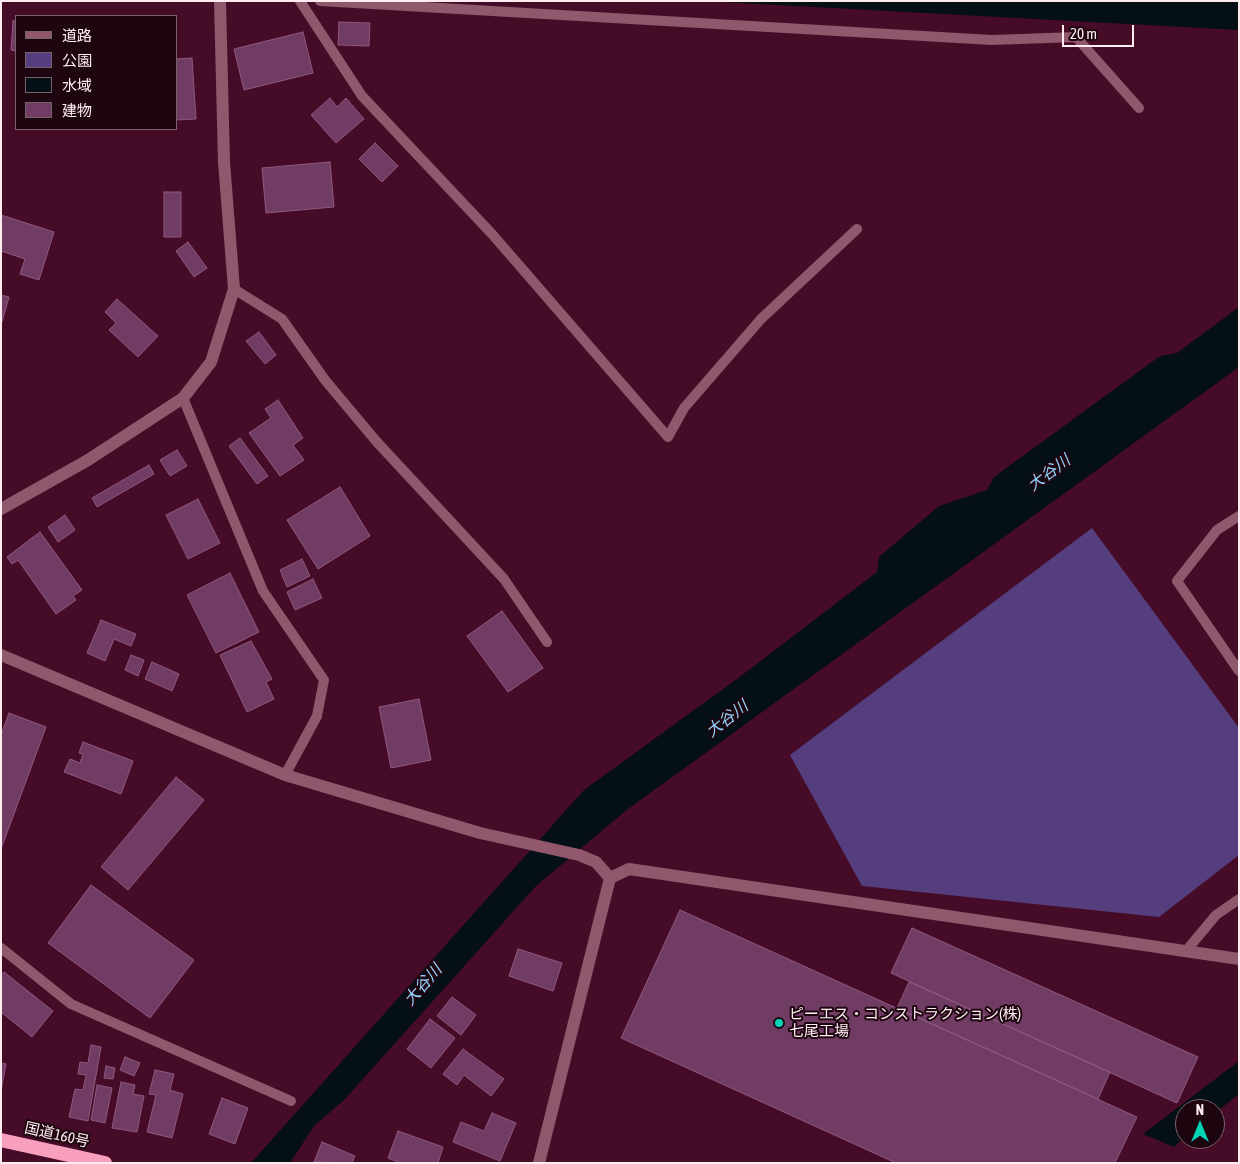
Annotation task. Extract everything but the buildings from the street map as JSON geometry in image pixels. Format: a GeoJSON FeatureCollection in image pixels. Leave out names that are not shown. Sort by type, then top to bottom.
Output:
{"type":"FeatureCollection","features":[{"type":"Feature","properties":{"kind":"highway","name":"国道160号"},"geometry":{"type":"LineString","coordinates":[[1,1140],[105,1163]]}},
{"type":"Feature","properties":{"kind":"street"},"geometry":{"type":"LineString","coordinates":[[1,509],[103,451],[183,398],[211,362],[234,289],[224,162],[220,1]]}},
{"type":"Feature","properties":{"kind":"street"},"geometry":{"type":"LineString","coordinates":[[1,655],[285,774],[480,833],[579,855],[596,862],[610,878]]}},
{"type":"Feature","properties":{"kind":"street"},"geometry":{"type":"LineString","coordinates":[[610,878],[629,869],[1239,959]]}},
{"type":"Feature","properties":{"kind":"street"},"geometry":{"type":"LineString","coordinates":[[539,1163],[610,878]]}},
{"type":"Feature","properties":{"kind":"lane"},"geometry":{"type":"LineString","coordinates":[[300,1],[362,96],[492,234],[668,437],[684,408],[761,320],[857,229]]}},
{"type":"Feature","properties":{"kind":"lane"},"geometry":{"type":"LineString","coordinates":[[320,1],[992,40],[1076,36],[1139,108]]}},
{"type":"Feature","properties":{"kind":"lane"},"geometry":{"type":"LineString","coordinates":[[234,289],[282,319],[325,380],[376,440],[504,579],[547,642]]}},
{"type":"Feature","properties":{"kind":"lane"},"geometry":{"type":"LineString","coordinates":[[183,398],[263,591],[324,680],[317,716],[285,774]]}},
{"type":"Feature","properties":{"kind":"lane"},"geometry":{"type":"LineString","coordinates":[[1239,516],[1217,530],[1177,581],[1239,671]]}},
{"type":"Feature","properties":{"kind":"lane"},"geometry":{"type":"LineString","coordinates":[[1186,951],[1216,915],[1239,899]]}},
{"type":"Feature","properties":{"kind":"lane"},"geometry":{"type":"LineString","coordinates":[[1,948],[71,1004],[291,1101]]}},
{"type":"Feature","properties":{"kind":"green space"},"geometry":{"type":"Polygon","coordinates":[[[1092,528],[1239,728],[1239,855],[1159,917],[862,886],[790,755],[1092,528]]]}},
{"type":"Feature","properties":{"kind":"water"},"geometry":{"type":"Polygon","coordinates":[[[703,1],[1239,1],[1239,30],[703,1]]]}},
{"type":"Feature","properties":{"kind":"water","name":"大谷川"},"geometry":{"type":"Polygon","coordinates":[[[1239,307],[1239,367],[628,809],[536,886],[344,1100],[314,1126],[290,1163],[251,1163],[584,790],[741,676],[877,572],[879,557],[939,506],[987,490],[994,477],[1160,356],[1177,353],[1239,307]]]}},
{"type":"Feature","properties":{"kind":"water"},"geometry":{"type":"Polygon","coordinates":[[[1239,1061],[1239,1094],[1225,1105],[1225,1099],[1189,1099],[1239,1061]]]}},
{"type":"Feature","properties":{"kind":"water"},"geometry":{"type":"Polygon","coordinates":[[[1175,1110],[1174,1147],[1143,1134],[1175,1110]]]}},
{"type":"Feature","properties":{"kind":"place","name":"ピーエス・コンストラクション(株) 七尾工場"},"geometry":{"type":"Point","coordinates":[779,1023]}}]}
